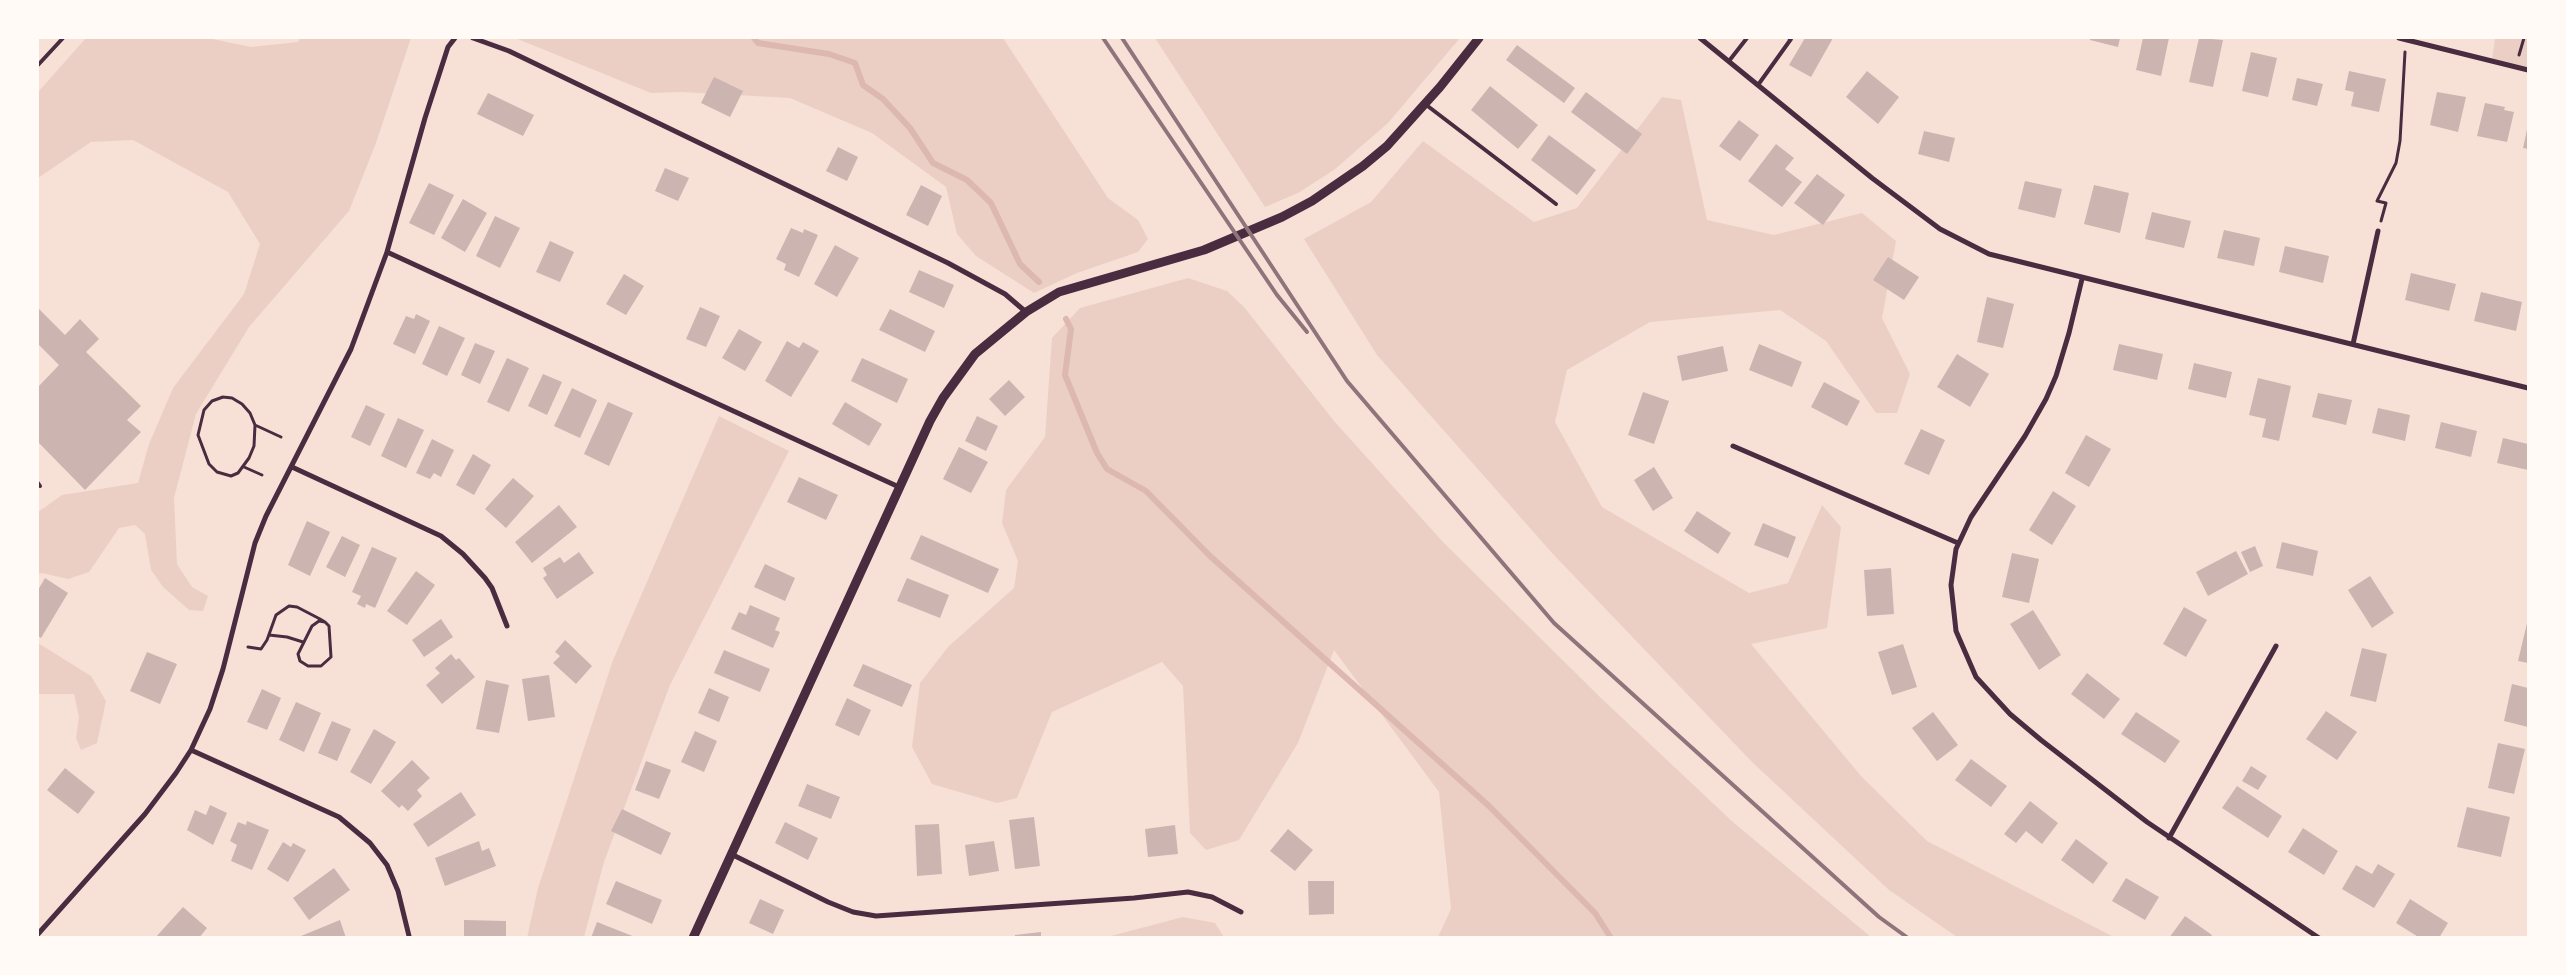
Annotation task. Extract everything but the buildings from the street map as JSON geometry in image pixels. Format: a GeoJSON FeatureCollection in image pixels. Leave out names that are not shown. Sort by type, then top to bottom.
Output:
{"type":"FeatureCollection","features":[{"type":"Feature","properties":{"kind":"street"},"geometry":{"type":"LineString","coordinates":[[38,934],[145,814],[191,750],[210,709],[223,669],[255,543],[351,349],[387,252],[448,47],[455,38]]}},
{"type":"Feature","properties":{"kind":"street"},"geometry":{"type":"LineString","coordinates":[[473,38],[509,51],[948,263],[1005,294],[1026,312]]}},
{"type":"Feature","properties":{"kind":"street"},"geometry":{"type":"LineString","coordinates":[[693,938],[930,421],[962,369],[993,337],[1026,312],[1059,292],[1204,250],[1282,217],[1312,201],[1363,166],[1386,146],[1425,104],[1478,38]]}},
{"type":"Feature","properties":{"kind":"street"},"geometry":{"type":"LineString","coordinates":[[1700,38],[1872,178],[1940,229],[1988,254],[2082,279],[2528,388]]}},
{"type":"Feature","properties":{"kind":"street"},"geometry":{"type":"LineString","coordinates":[[2399,38],[2528,70]]}},
{"type":"Feature","properties":{"kind":"street"},"geometry":{"type":"LineString","coordinates":[[2353,344],[2378,231]]}},
{"type":"Feature","properties":{"kind":"street"},"geometry":{"type":"LineString","coordinates":[[387,252],[900,487]]}},
{"type":"Feature","properties":{"kind":"street"},"geometry":{"type":"LineString","coordinates":[[2082,279],[2069,333],[2056,376],[2046,399],[1971,517],[1958,543],[1951,585],[1956,631],[1976,677],[2010,714],[2041,740],[2170,838],[2319,938]]}},
{"type":"Feature","properties":{"kind":"street"},"geometry":{"type":"LineString","coordinates":[[1733,446],[1958,543]]}},
{"type":"Feature","properties":{"kind":"street"},"geometry":{"type":"LineString","coordinates":[[292,467],[441,536],[463,554],[485,578],[492,588],[507,626]]}},
{"type":"Feature","properties":{"kind":"street"},"geometry":{"type":"LineString","coordinates":[[2170,838],[2276,646]]}},
{"type":"Feature","properties":{"kind":"street"},"geometry":{"type":"LineString","coordinates":[[191,750],[339,818],[370,843],[387,865],[398,891],[408,936]]}},
{"type":"Feature","properties":{"kind":"street"},"geometry":{"type":"LineString","coordinates":[[731,854],[828,902],[853,912],[876,916],[1125,899],[1188,892],[1212,897],[1241,912]]}},
{"type":"Feature","properties":{"kind":"lane"},"geometry":{"type":"LineString","coordinates":[[38,65],[63,38]]}},
{"type":"Feature","properties":{"kind":"lane"},"geometry":{"type":"LineString","coordinates":[[1729,61],[1747,38]]}},
{"type":"Feature","properties":{"kind":"lane"},"geometry":{"type":"LineString","coordinates":[[1758,85],[1791,40],[1789,38]]}},
{"type":"Feature","properties":{"kind":"lane"},"geometry":{"type":"LineString","coordinates":[[1425,104],[1556,204]]}},
{"type":"Feature","properties":{"kind":"path"},"geometry":{"type":"LineString","coordinates":[[2519,55],[2524,38]]}},
{"type":"Feature","properties":{"kind":"path"},"geometry":{"type":"LineString","coordinates":[[2378,231],[2386,203],[2377,201],[2396,163],[2400,141],[2404,57],[2408,40]]}},
{"type":"Feature","properties":{"kind":"path"},"geometry":{"type":"LineString","coordinates":[[223,397],[232,398],[242,404],[250,413],[254,425],[254,446],[244,467],[231,476],[217,472],[210,464],[198,435],[204,410],[212,401],[223,397]]}},
{"type":"Feature","properties":{"kind":"path"},"geometry":{"type":"LineString","coordinates":[[254,425],[281,438]]}},
{"type":"Feature","properties":{"kind":"path"},"geometry":{"type":"LineString","coordinates":[[244,467],[262,475]]}},
{"type":"Feature","properties":{"kind":"path"},"geometry":{"type":"LineString","coordinates":[[248,647],[261,649],[269,635],[276,615],[289,606],[297,607],[325,622],[328,626],[332,648],[327,662],[315,668],[300,661],[298,654],[312,626],[319,621],[325,622]]}},
{"type":"Feature","properties":{"kind":"path"},"geometry":{"type":"LineString","coordinates":[[269,635],[287,636],[304,642]]}},
{"type":"Feature","properties":{"kind":"shaded area"},"geometry":{"type":"Polygon","coordinates":[[[86,38],[208,38],[251,47],[298,42],[300,38],[411,38],[376,143],[349,211],[249,327],[196,414],[174,498],[177,564],[192,587],[208,596],[203,611],[189,610],[163,587],[151,570],[145,534],[135,525],[119,528],[89,572],[68,579],[42,573],[38,574],[38,512],[62,495],[138,483],[149,444],[173,388],[244,294],[260,244],[228,192],[133,140],[91,142],[38,178],[38,92],[86,38]]]}},
{"type":"Feature","properties":{"kind":"shaded area"},"geometry":{"type":"Polygon","coordinates":[[[515,38],[1003,38],[1108,198],[1138,220],[1148,239],[1138,252],[1077,273],[1034,293],[976,256],[957,234],[946,187],[872,133],[790,98],[682,92],[651,93],[515,38]]]}},
{"type":"Feature","properties":{"kind":"shaded area"},"geometry":{"type":"Polygon","coordinates":[[[1155,38],[1460,38],[1388,123],[1334,170],[1298,193],[1265,207],[1155,38]]]}},
{"type":"Feature","properties":{"kind":"shaded area"},"geometry":{"type":"Polygon","coordinates":[[[2495,38],[2528,38],[2528,70],[2492,61],[2495,38]]]}},
{"type":"Feature","properties":{"kind":"shaded area"},"geometry":{"type":"Polygon","coordinates":[[[1662,97],[1681,100],[1707,220],[1774,235],[1862,213],[1896,241],[1882,318],[1910,374],[1897,413],[1876,413],[1826,341],[1780,310],[1650,322],[1567,370],[1555,422],[1602,507],[1749,593],[1788,583],[1822,505],[1841,527],[1827,628],[1751,644],[1861,776],[1927,841],[2114,937],[1957,937],[1889,890],[1752,762],[1552,553],[1377,355],[1304,239],[1371,202],[1423,141],[1534,222],[1577,208],[1662,97]]]}},
{"type":"Feature","properties":{"kind":"shaded area"},"geometry":{"type":"Polygon","coordinates":[[[1188,278],[1227,291],[1244,307],[1334,421],[1443,542],[1601,698],[1734,823],[1871,937],[1438,937],[1451,909],[1439,792],[1334,650],[1298,743],[1239,840],[1206,850],[1190,833],[1183,686],[1162,662],[1052,712],[1017,798],[997,803],[932,784],[912,747],[920,683],[948,647],[1014,588],[1018,561],[1002,523],[1006,490],[1045,437],[1052,338],[1080,308],[1188,278]]]}},
{"type":"Feature","properties":{"kind":"shaded area"},"geometry":{"type":"Polygon","coordinates":[[[719,416],[789,451],[670,685],[604,862],[584,937],[527,938],[538,888],[613,660],[719,416]]]}},
{"type":"Feature","properties":{"kind":"shaded area"},"geometry":{"type":"Polygon","coordinates":[[[38,643],[91,676],[106,701],[97,743],[81,750],[76,738],[79,717],[74,694],[38,694],[38,643]]]}},
{"type":"Feature","properties":{"kind":"shaded area"},"geometry":{"type":"Polygon","coordinates":[[[1183,917],[1215,923],[1224,937],[1107,937],[1183,917]]]}},
{"type":"Feature","properties":{"kind":"waterway"},"geometry":{"type":"LineString","coordinates":[[754,38],[758,43],[829,54],[855,63],[863,85],[883,99],[910,128],[933,163],[967,180],[991,203],[1020,264],[1039,282]]}},
{"type":"Feature","properties":{"kind":"waterway"},"geometry":{"type":"LineString","coordinates":[[1066,319],[1071,329],[1065,375],[1097,453],[1107,469],[1146,491],[1210,556],[1489,806],[1595,913],[1611,938]]}},
{"type":"Feature","properties":{"kind":"railway"},"geometry":{"type":"LineString","coordinates":[[1103,38],[1277,295],[1307,332]]}},
{"type":"Feature","properties":{"kind":"railway"},"geometry":{"type":"LineString","coordinates":[[1122,38],[1347,381],[1554,623],[1879,917],[1908,938]]}}]}
